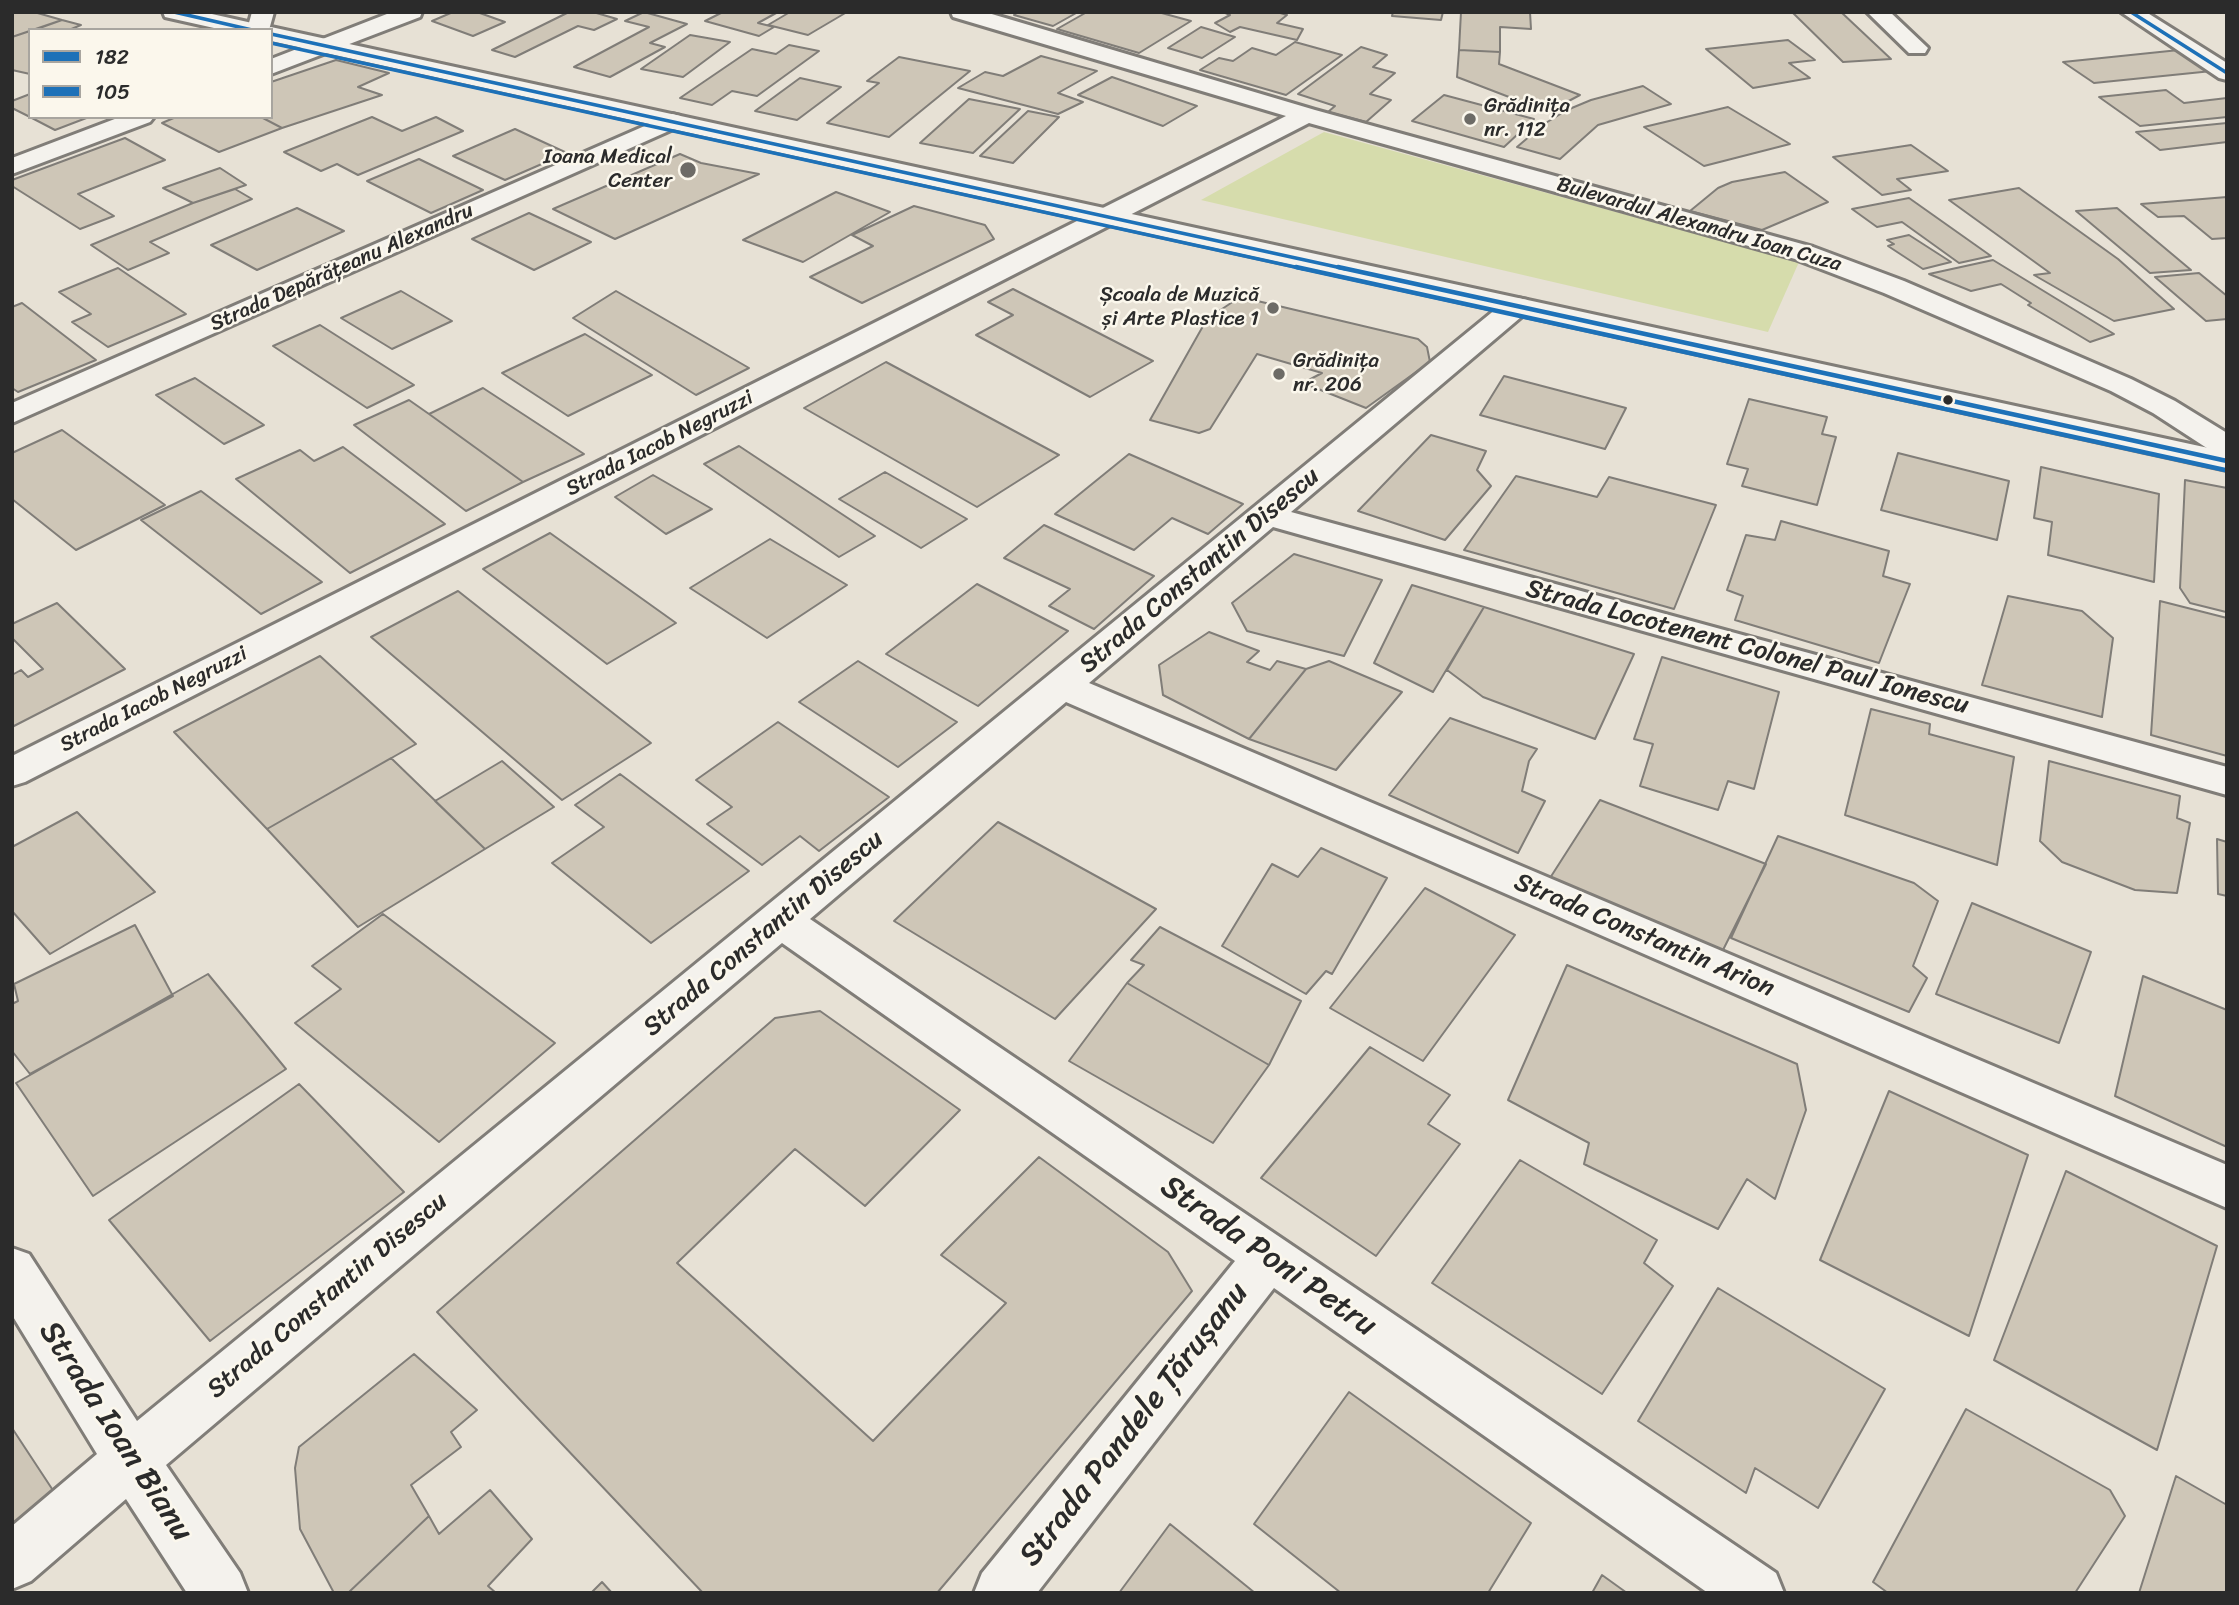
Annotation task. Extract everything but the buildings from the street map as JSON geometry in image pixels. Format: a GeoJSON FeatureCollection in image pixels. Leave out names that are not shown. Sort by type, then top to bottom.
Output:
{"type":"FeatureCollection","features":[{"type":"Feature","properties":{"kind":"street"},"geometry":{"type":"LineString","coordinates":[[173,12],[244,28]]}},
{"type":"Feature","properties":{"kind":"street"},"geometry":{"type":"LineString","coordinates":[[273,66],[412,12]]}},
{"type":"Feature","properties":{"kind":"street","name":"Bulevardul Alexandru Ioan Cuza"},"geometry":{"type":"LineString","coordinates":[[961,12],[1307,115],[1754,238],[1848,268],[2120,386],[2164,407],[2227,447]]}},
{"type":"Feature","properties":{"kind":"street"},"geometry":{"type":"LineString","coordinates":[[1877,12],[1917,48]]}},
{"type":"Feature","properties":{"kind":"street"},"geometry":{"type":"LineString","coordinates":[[2131,12],[2227,74]]}},
{"type":"Feature","properties":{"kind":"street"},"geometry":{"type":"LineString","coordinates":[[273,34],[2227,461]]}},
{"type":"Feature","properties":{"kind":"street","name":"Strada Iacob Negruzzi"},"geometry":{"type":"LineString","coordinates":[[12,772],[1307,115]]}},
{"type":"Feature","properties":{"kind":"street"},"geometry":{"type":"LineString","coordinates":[[12,167],[137,119]]}},
{"type":"Feature","properties":{"kind":"street","name":"Strada Depărățeanu Alexandru"},"geometry":{"type":"LineString","coordinates":[[12,414],[672,121]]}},
{"type":"Feature","properties":{"kind":"street","name":"Strada Constantin Disescu"},"geometry":{"type":"LineString","coordinates":[[12,1562],[1517,306]]}},
{"type":"Feature","properties":{"kind":"street","name":"Strada Locotenent Colonel Paul Ionescu"},"geometry":{"type":"LineString","coordinates":[[1267,515],[2227,781]]}},
{"type":"Feature","properties":{"kind":"street","name":"Strada Constantin Arion"},"geometry":{"type":"LineString","coordinates":[[1062,686],[2227,1187]]}},
{"type":"Feature","properties":{"kind":"street","name":"Strada Poni Petru"},"geometry":{"type":"LineString","coordinates":[[781,920],[1756,1593]]}},
{"type":"Feature","properties":{"kind":"street","name":"Strada Pandele Țărușanu"},"geometry":{"type":"LineString","coordinates":[[1002,1593],[1268,1257]]}},
{"type":"Feature","properties":{"kind":"street","name":"Strada Ioan Bianu"},"geometry":{"type":"LineString","coordinates":[[12,1270],[131,1460],[220,1593]]}},
{"type":"Feature","properties":{"kind":"green space"},"geometry":{"type":"Polygon","coordinates":[[[1324,132],[1799,262],[1768,332],[1201,200],[1324,132]]]}},
{"type":"Feature","properties":{"kind":"transit line","name":"182"},"geometry":{"type":"LineString","coordinates":[[174,12],[243,28]]}},
{"type":"Feature","properties":{"kind":"transit line","name":"182"},"geometry":{"type":"LineString","coordinates":[[2131,12],[2227,73]]}},
{"type":"Feature","properties":{"kind":"transit line","name":"182"},"geometry":{"type":"LineString","coordinates":[[273,34],[2227,461]]}},
{"type":"Feature","properties":{"kind":"transit line","name":"105"},"geometry":{"type":"LineString","coordinates":[[273,43],[2225,470]]}},
{"type":"Feature","properties":{"kind":"place","name":"Grădinița nr. 112"},"geometry":{"type":"Point","coordinates":[1470,119]}},
{"type":"Feature","properties":{"kind":"place","name":"Ioana Medical Center"},"geometry":{"type":"Point","coordinates":[688,170]}},
{"type":"Feature","properties":{"kind":"place","name":"Școala de Muzică și Arte Plastice 1"},"geometry":{"type":"Point","coordinates":[1273,308]}},
{"type":"Feature","properties":{"kind":"place","name":"Grădinița nr. 206"},"geometry":{"type":"Point","coordinates":[1279,374]}}]}
